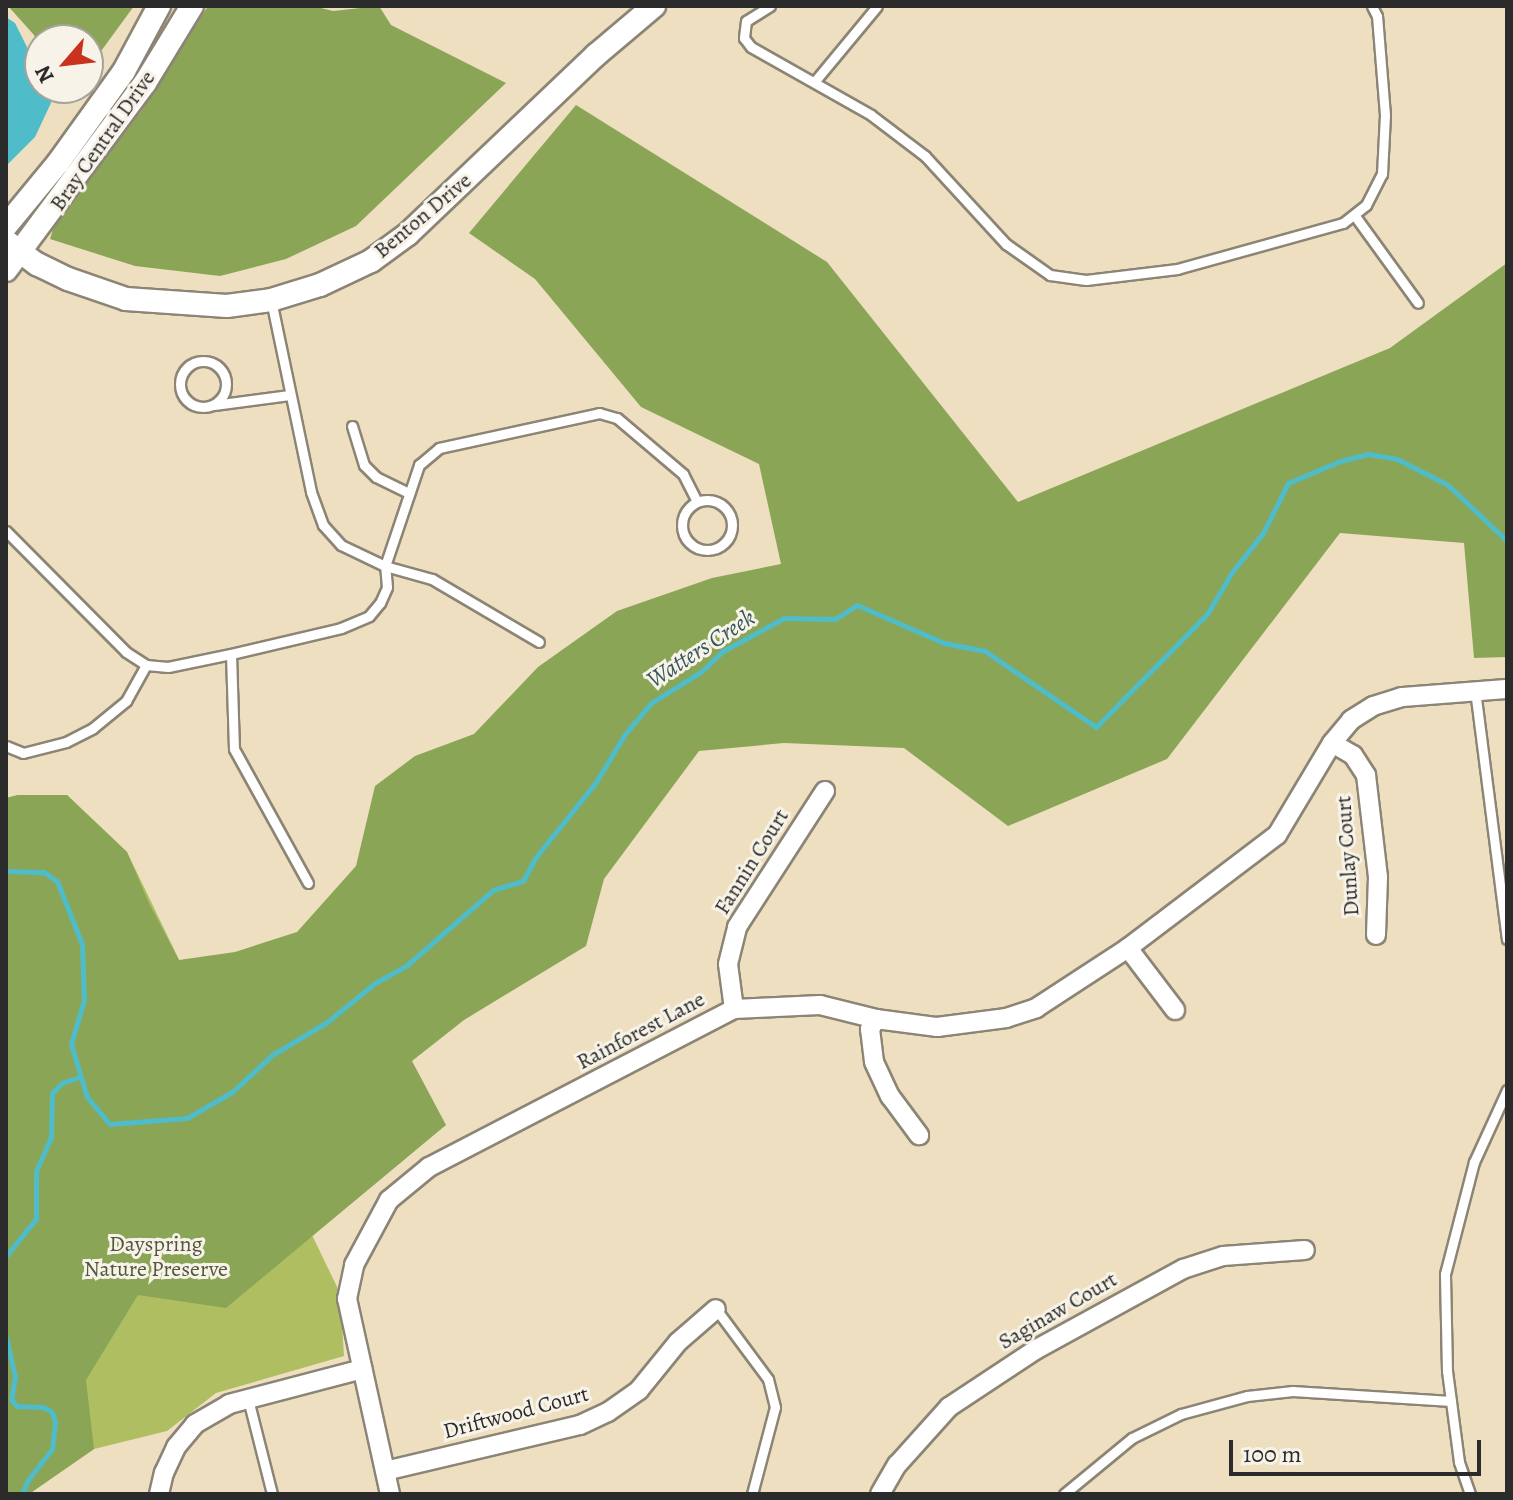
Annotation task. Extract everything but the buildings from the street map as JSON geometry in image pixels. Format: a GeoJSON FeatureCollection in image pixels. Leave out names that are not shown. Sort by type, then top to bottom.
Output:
{"type":"FeatureCollection","features":[{"type":"Feature","properties":{"kind":"street","name":"Bray Central Drive"},"geometry":{"type":"LineString","coordinates":[[6,226],[58,163],[124,71],[159,6]]}},
{"type":"Feature","properties":{"kind":"street","name":"Bray Central Drive"},"geometry":{"type":"LineString","coordinates":[[6,270],[14,247],[145,83],[192,6]]}},
{"type":"Feature","properties":{"kind":"street","name":"Benton Drive"},"geometry":{"type":"LineString","coordinates":[[14,247],[68,279],[126,299],[227,306],[271,300],[320,285],[371,261],[408,234],[585,65],[654,6]]}},
{"type":"Feature","properties":{"kind":"street","name":"Rainforest Lane"},"geometry":{"type":"LineString","coordinates":[[390,1494],[347,1299],[354,1265],[389,1200],[429,1167],[734,1009],[820,1005],[876,1019],[937,1027],[1006,1018],[1036,1008],[1128,948],[1277,835],[1332,743],[1351,720],[1373,706],[1402,697],[1507,689]]}},
{"type":"Feature","properties":{"kind":"street","name":"Dunlay Court"},"geometry":{"type":"LineString","coordinates":[[1332,743],[1353,755],[1366,775],[1378,877],[1376,935]]}},
{"type":"Feature","properties":{"kind":"street","name":"Fannin Court"},"geometry":{"type":"LineString","coordinates":[[734,1009],[728,964],[737,927],[825,791]]}},
{"type":"Feature","properties":{"kind":"street"},"geometry":{"type":"LineString","coordinates":[[1128,948],[1175,1010]]}},
{"type":"Feature","properties":{"kind":"street"},"geometry":{"type":"LineString","coordinates":[[876,1019],[870,1029],[874,1062],[890,1096],[919,1135]]}},
{"type":"Feature","properties":{"kind":"street","name":"Saginaw Court"},"geometry":{"type":"LineString","coordinates":[[880,1494],[897,1465],[949,1407],[1035,1350],[1183,1269],[1223,1256],[1305,1250]]}},
{"type":"Feature","properties":{"kind":"street","name":"Driftwood Court"},"geometry":{"type":"LineString","coordinates":[[385,1471],[580,1425],[608,1412],[639,1390],[678,1342],[716,1309]]}},
{"type":"Feature","properties":{"kind":"street"},"geometry":{"type":"LineString","coordinates":[[159,1494],[164,1473],[176,1447],[195,1424],[229,1404],[362,1369]]}},
{"type":"Feature","properties":{"kind":"lane"},"geometry":{"type":"LineString","coordinates":[[770,6],[746,21],[743,32],[747,43],[871,115],[925,156],[1006,244],[1050,275],[1086,280],[1177,269],[1343,223],[1355,216],[1366,205],[1382,174],[1385,115],[1377,16],[1372,6]]}},
{"type":"Feature","properties":{"kind":"lane"},"geometry":{"type":"LineString","coordinates":[[815,81],[877,6]]}},
{"type":"Feature","properties":{"kind":"lane"},"geometry":{"type":"LineString","coordinates":[[1355,216],[1418,303]]}},
{"type":"Feature","properties":{"kind":"lane"},"geometry":{"type":"LineString","coordinates":[[271,300],[313,500],[323,525],[341,545],[385,566],[432,579],[539,642]]}},
{"type":"Feature","properties":{"kind":"lane"},"geometry":{"type":"LineString","coordinates":[[214,405],[226,386],[222,371],[210,362],[188,366],[180,378],[186,400],[199,407],[214,405],[289,395]]}},
{"type":"Feature","properties":{"kind":"lane"},"geometry":{"type":"LineString","coordinates":[[6,531],[126,652],[146,665],[168,667],[341,628],[369,616],[380,603],[387,587],[385,566],[419,465],[439,448],[599,413],[617,418],[683,474],[697,501]]}},
{"type":"Feature","properties":{"kind":"lane"},"geometry":{"type":"LineString","coordinates":[[352,426],[364,465],[376,477],[409,493]]}},
{"type":"Feature","properties":{"kind":"lane"},"geometry":{"type":"LineString","coordinates":[[697,501],[718,501],[731,514],[730,536],[718,548],[694,547],[683,533],[684,514],[697,501]]}},
{"type":"Feature","properties":{"kind":"lane"},"geometry":{"type":"LineString","coordinates":[[231,654],[234,749],[308,883]]}},
{"type":"Feature","properties":{"kind":"lane"},"geometry":{"type":"LineString","coordinates":[[6,746],[23,753],[66,742],[93,728],[126,701],[146,665]]}},
{"type":"Feature","properties":{"kind":"lane"},"geometry":{"type":"LineString","coordinates":[[1475,690],[1507,939]]}},
{"type":"Feature","properties":{"kind":"lane"},"geometry":{"type":"LineString","coordinates":[[1470,1494],[1459,1462],[1451,1401],[1445,1274],[1474,1162],[1507,1090]]}},
{"type":"Feature","properties":{"kind":"lane"},"geometry":{"type":"LineString","coordinates":[[716,1309],[768,1379],[775,1407],[752,1494]]}},
{"type":"Feature","properties":{"kind":"lane"},"geometry":{"type":"LineString","coordinates":[[1064,1494],[1132,1438],[1181,1414],[1247,1396],[1293,1391],[1451,1401]]}},
{"type":"Feature","properties":{"kind":"lane"},"geometry":{"type":"LineString","coordinates":[[248,1399],[272,1494]]}},
{"type":"Feature","properties":{"kind":"green space"},"geometry":{"type":"Polygon","coordinates":[[[8,6],[134,6],[104,47],[104,24],[24,24],[8,6]]]}},
{"type":"Feature","properties":{"kind":"green space"},"geometry":{"type":"Polygon","coordinates":[[[208,6],[313,6],[333,11],[379,6],[391,25],[506,83],[356,226],[286,259],[220,276],[135,266],[50,239],[55,223],[123,130],[140,113],[208,6]]]}},
{"type":"Feature","properties":{"kind":"green space"},"geometry":{"type":"Polygon","coordinates":[[[576,105],[827,262],[1018,502],[1390,348],[1507,263],[1507,657],[1474,658],[1464,543],[1340,533],[1167,759],[1008,826],[904,748],[784,743],[699,751],[604,879],[586,946],[464,1020],[412,1061],[446,1125],[226,1308],[138,1295],[86,1380],[94,1449],[29,1494],[6,1494],[6,798],[18,795],[67,795],[127,852],[179,960],[235,952],[297,932],[356,866],[375,786],[415,756],[474,734],[538,667],[617,611],[712,578],[781,564],[759,464],[641,407],[535,279],[469,233],[576,105]]]}},
{"type":"Feature","properties":{"kind":"green space","name":"Dayspring Nature Preserve"},"geometry":{"type":"Polygon","coordinates":[[[18,795],[67,795],[127,852],[340,1293],[344,1356],[216,1393],[167,1431],[94,1449],[29,1494],[6,1494],[6,798],[18,795]]]}},
{"type":"Feature","properties":{"kind":"water"},"geometry":{"type":"Polygon","coordinates":[[[6,17],[15,23],[24,41],[24,104],[51,104],[35,137],[6,166],[6,17]]]}},
{"type":"Feature","properties":{"kind":"waterway","name":"Watters Creek"},"geometry":{"type":"LineString","coordinates":[[6,871],[44,872],[57,881],[82,944],[84,1000],[71,1044],[87,1097],[110,1124],[187,1118],[232,1092],[272,1055],[327,1022],[375,983],[407,965],[493,890],[523,881],[535,858],[596,782],[625,734],[651,703],[702,671],[723,651],[784,618],[835,619],[857,605],[944,643],[985,651],[1096,727],[1207,614],[1232,572],[1263,533],[1288,483],[1340,461],[1369,454],[1397,459],[1448,485],[1507,541]]}},
{"type":"Feature","properties":{"kind":"waterway"},"geometry":{"type":"LineString","coordinates":[[6,1256],[36,1219],[36,1171],[51,1138],[52,1093],[62,1083],[79,1077]]}},
{"type":"Feature","properties":{"kind":"waterway"},"geometry":{"type":"LineString","coordinates":[[6,1337],[15,1377],[11,1399],[17,1406],[43,1407],[52,1412],[55,1422],[52,1449],[28,1480],[22,1494]]}}]}
